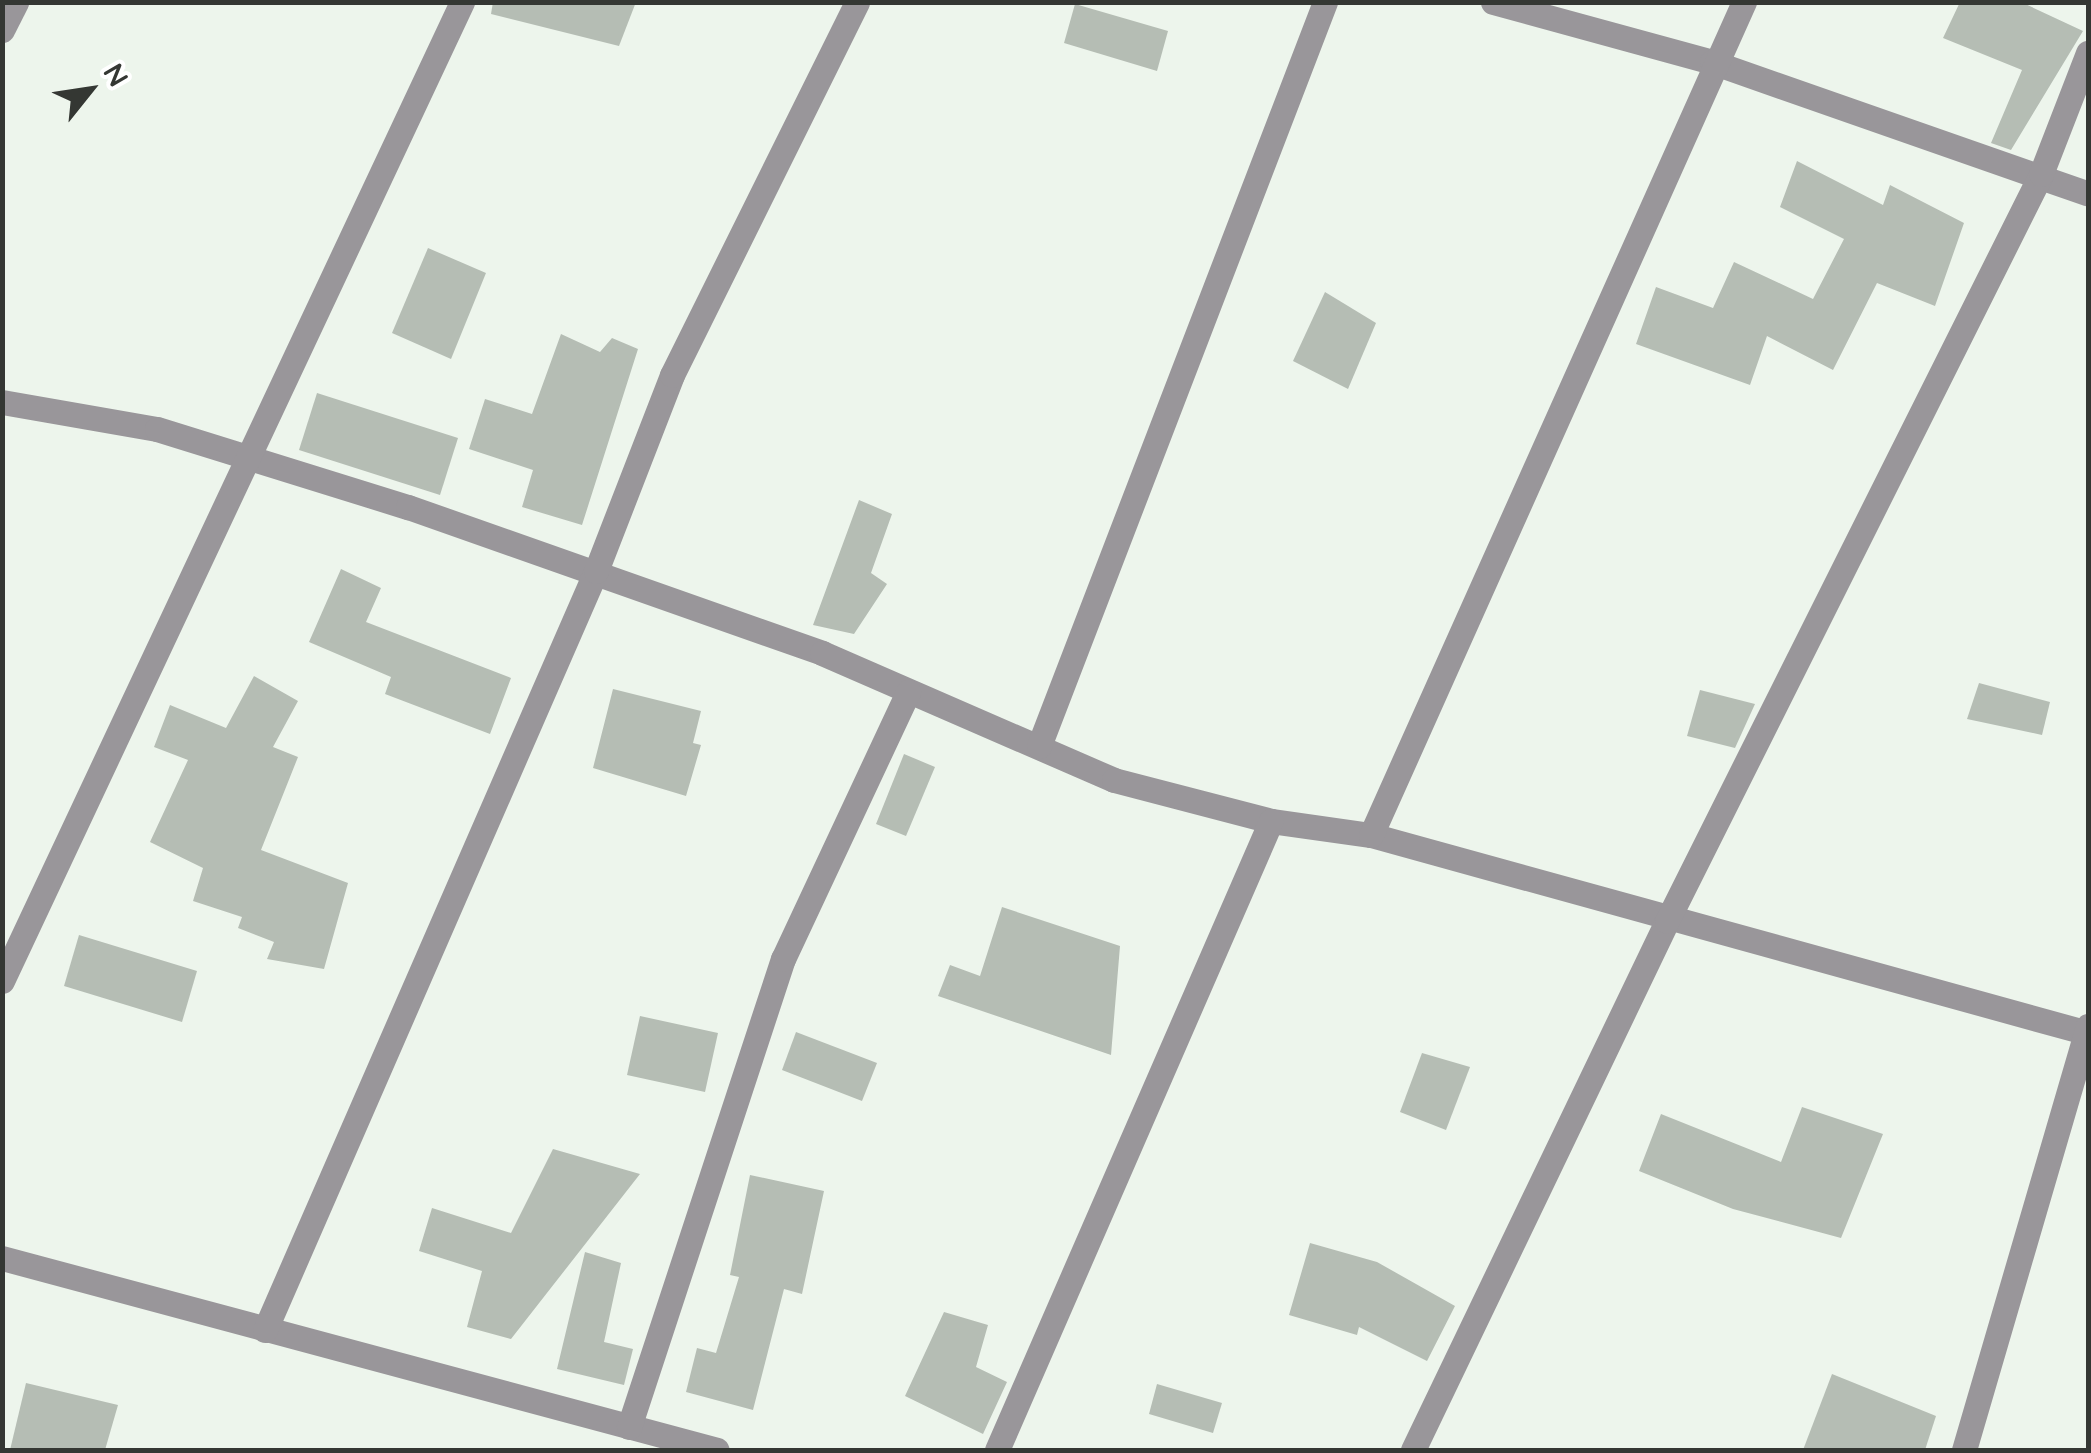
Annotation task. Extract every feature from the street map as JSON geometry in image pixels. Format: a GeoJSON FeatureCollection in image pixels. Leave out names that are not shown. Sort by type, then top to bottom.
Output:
{"type":"FeatureCollection","features":[{"type":"Feature","properties":{"kind":"street"},"geometry":{"type":"LineString","coordinates":[[2,30],[16,2]]}},
{"type":"Feature","properties":{"kind":"street"},"geometry":{"type":"LineString","coordinates":[[2,981],[462,2]]}},
{"type":"Feature","properties":{"kind":"street"},"geometry":{"type":"LineString","coordinates":[[265,1330],[596,572],[672,376],[857,2]]}},
{"type":"Feature","properties":{"kind":"street"},"geometry":{"type":"LineString","coordinates":[[1039,746],[1325,2]]}},
{"type":"Feature","properties":{"kind":"street"},"geometry":{"type":"LineString","coordinates":[[1493,2],[1712,62],[2041,174],[2088,194]]}},
{"type":"Feature","properties":{"kind":"street"},"geometry":{"type":"LineString","coordinates":[[1372,835],[1712,62],[1744,2]]}},
{"type":"Feature","properties":{"kind":"street"},"geometry":{"type":"LineString","coordinates":[[1414,1450],[1667,921],[2041,174],[2088,53]]}},
{"type":"Feature","properties":{"kind":"street"},"geometry":{"type":"LineString","coordinates":[[2,402],[249,454],[596,572],[908,692],[1114,780],[1271,821],[1372,835],[1667,921],[2088,1030],[1964,1450]]}},
{"type":"Feature","properties":{"kind":"street"},"geometry":{"type":"LineString","coordinates":[[629,1427],[784,959],[908,692]]}},
{"type":"Feature","properties":{"kind":"street"},"geometry":{"type":"LineString","coordinates":[[998,1450],[1271,821]]}},
{"type":"Feature","properties":{"kind":"street"},"geometry":{"type":"LineString","coordinates":[[2,1258],[629,1427],[678,1445],[717,1450]]}},
{"type":"Feature","properties":{"kind":"building"},"geometry":{"type":"Polygon","coordinates":[[[493,2],[636,2],[619,46],[491,14],[493,2]]]}},
{"type":"Feature","properties":{"kind":"building"},"geometry":{"type":"Polygon","coordinates":[[[1960,2],[2021,2],[2083,31],[2011,150],[1991,143],[2022,70],[1943,38],[1960,2]]]}},
{"type":"Feature","properties":{"kind":"building"},"geometry":{"type":"Polygon","coordinates":[[[1075,4],[1168,31],[1157,71],[1064,43],[1075,4]]]}},
{"type":"Feature","properties":{"kind":"building"},"geometry":{"type":"Polygon","coordinates":[[[1797,161],[1883,205],[1890,185],[1964,223],[1935,306],[1877,283],[1833,370],[1767,336],[1750,385],[1636,344],[1656,287],[1713,308],[1734,262],[1813,299],[1844,239],[1780,207],[1797,161]]]}},
{"type":"Feature","properties":{"kind":"building"},"geometry":{"type":"Polygon","coordinates":[[[428,248],[486,273],[451,359],[392,333],[428,248]]]}},
{"type":"Feature","properties":{"kind":"building"},"geometry":{"type":"Polygon","coordinates":[[[1325,292],[1376,323],[1348,389],[1293,361],[1325,292]]]}},
{"type":"Feature","properties":{"kind":"building"},"geometry":{"type":"Polygon","coordinates":[[[561,334],[600,352],[612,338],[638,349],[582,525],[522,507],[533,470],[469,449],[485,399],[532,414],[561,334]]]}},
{"type":"Feature","properties":{"kind":"building"},"geometry":{"type":"Polygon","coordinates":[[[317,393],[458,438],[440,495],[299,450],[317,393]]]}},
{"type":"Feature","properties":{"kind":"building"},"geometry":{"type":"Polygon","coordinates":[[[859,500],[892,514],[871,573],[887,584],[854,634],[813,625],[859,500]]]}},
{"type":"Feature","properties":{"kind":"building"},"geometry":{"type":"Polygon","coordinates":[[[341,569],[381,588],[366,622],[511,678],[490,734],[385,694],[391,677],[309,642],[341,569]]]}},
{"type":"Feature","properties":{"kind":"building"},"geometry":{"type":"Polygon","coordinates":[[[254,676],[298,701],[273,747],[298,757],[261,850],[348,883],[324,969],[267,959],[274,942],[238,928],[242,917],[193,901],[203,868],[150,842],[188,760],[154,747],[170,705],[226,728],[254,676]]]}},
{"type":"Feature","properties":{"kind":"building"},"geometry":{"type":"Polygon","coordinates":[[[1979,683],[2050,702],[2042,735],[1967,719],[1979,683]]]}},
{"type":"Feature","properties":{"kind":"building"},"geometry":{"type":"Polygon","coordinates":[[[613,689],[701,711],[693,743],[701,745],[686,796],[593,768],[613,689]]]}},
{"type":"Feature","properties":{"kind":"building"},"geometry":{"type":"Polygon","coordinates":[[[1700,690],[1755,704],[1735,748],[1687,736],[1700,690]]]}},
{"type":"Feature","properties":{"kind":"building"},"geometry":{"type":"Polygon","coordinates":[[[904,754],[935,767],[906,836],[876,824],[904,754]]]}},
{"type":"Feature","properties":{"kind":"building"},"geometry":{"type":"Polygon","coordinates":[[[1002,907],[1120,946],[1111,1055],[938,996],[950,965],[980,976],[1002,907]]]}},
{"type":"Feature","properties":{"kind":"building"},"geometry":{"type":"Polygon","coordinates":[[[79,935],[197,971],[182,1022],[64,986],[79,935]]]}},
{"type":"Feature","properties":{"kind":"building"},"geometry":{"type":"Polygon","coordinates":[[[640,1016],[718,1033],[705,1092],[627,1075],[640,1016]]]}},
{"type":"Feature","properties":{"kind":"building"},"geometry":{"type":"Polygon","coordinates":[[[796,1032],[877,1063],[862,1101],[782,1070],[796,1032]]]}},
{"type":"Feature","properties":{"kind":"building"},"geometry":{"type":"Polygon","coordinates":[[[1422,1053],[1470,1067],[1446,1130],[1400,1112],[1422,1053]]]}},
{"type":"Feature","properties":{"kind":"building"},"geometry":{"type":"Polygon","coordinates":[[[1802,1107],[1883,1134],[1841,1238],[1733,1209],[1639,1171],[1661,1114],[1781,1162],[1802,1107]]]}},
{"type":"Feature","properties":{"kind":"building"},"geometry":{"type":"Polygon","coordinates":[[[553,1149],[640,1174],[511,1339],[467,1327],[482,1271],[419,1251],[432,1208],[511,1233],[553,1149]]]}},
{"type":"Feature","properties":{"kind":"building"},"geometry":{"type":"Polygon","coordinates":[[[750,1175],[824,1191],[802,1294],[784,1289],[753,1410],[686,1392],[697,1348],[716,1353],[739,1277],[730,1275],[750,1175]]]}},
{"type":"Feature","properties":{"kind":"building"},"geometry":{"type":"Polygon","coordinates":[[[1310,1243],[1377,1262],[1455,1306],[1427,1361],[1359,1327],[1357,1335],[1289,1315],[1310,1243]]]}},
{"type":"Feature","properties":{"kind":"building"},"geometry":{"type":"Polygon","coordinates":[[[585,1252],[621,1263],[604,1342],[633,1349],[624,1385],[557,1369],[585,1252]]]}},
{"type":"Feature","properties":{"kind":"building"},"geometry":{"type":"Polygon","coordinates":[[[944,1312],[988,1325],[976,1367],[1007,1382],[983,1434],[905,1396],[944,1312]]]}},
{"type":"Feature","properties":{"kind":"building"},"geometry":{"type":"Polygon","coordinates":[[[1832,1374],[1936,1416],[1925,1450],[1803,1450],[1832,1374]]]}},
{"type":"Feature","properties":{"kind":"building"},"geometry":{"type":"Polygon","coordinates":[[[26,1383],[118,1405],[105,1450],[10,1450],[26,1383]]]}},
{"type":"Feature","properties":{"kind":"building"},"geometry":{"type":"Polygon","coordinates":[[[1157,1384],[1222,1403],[1213,1433],[1149,1414],[1157,1384]]]}}]}
